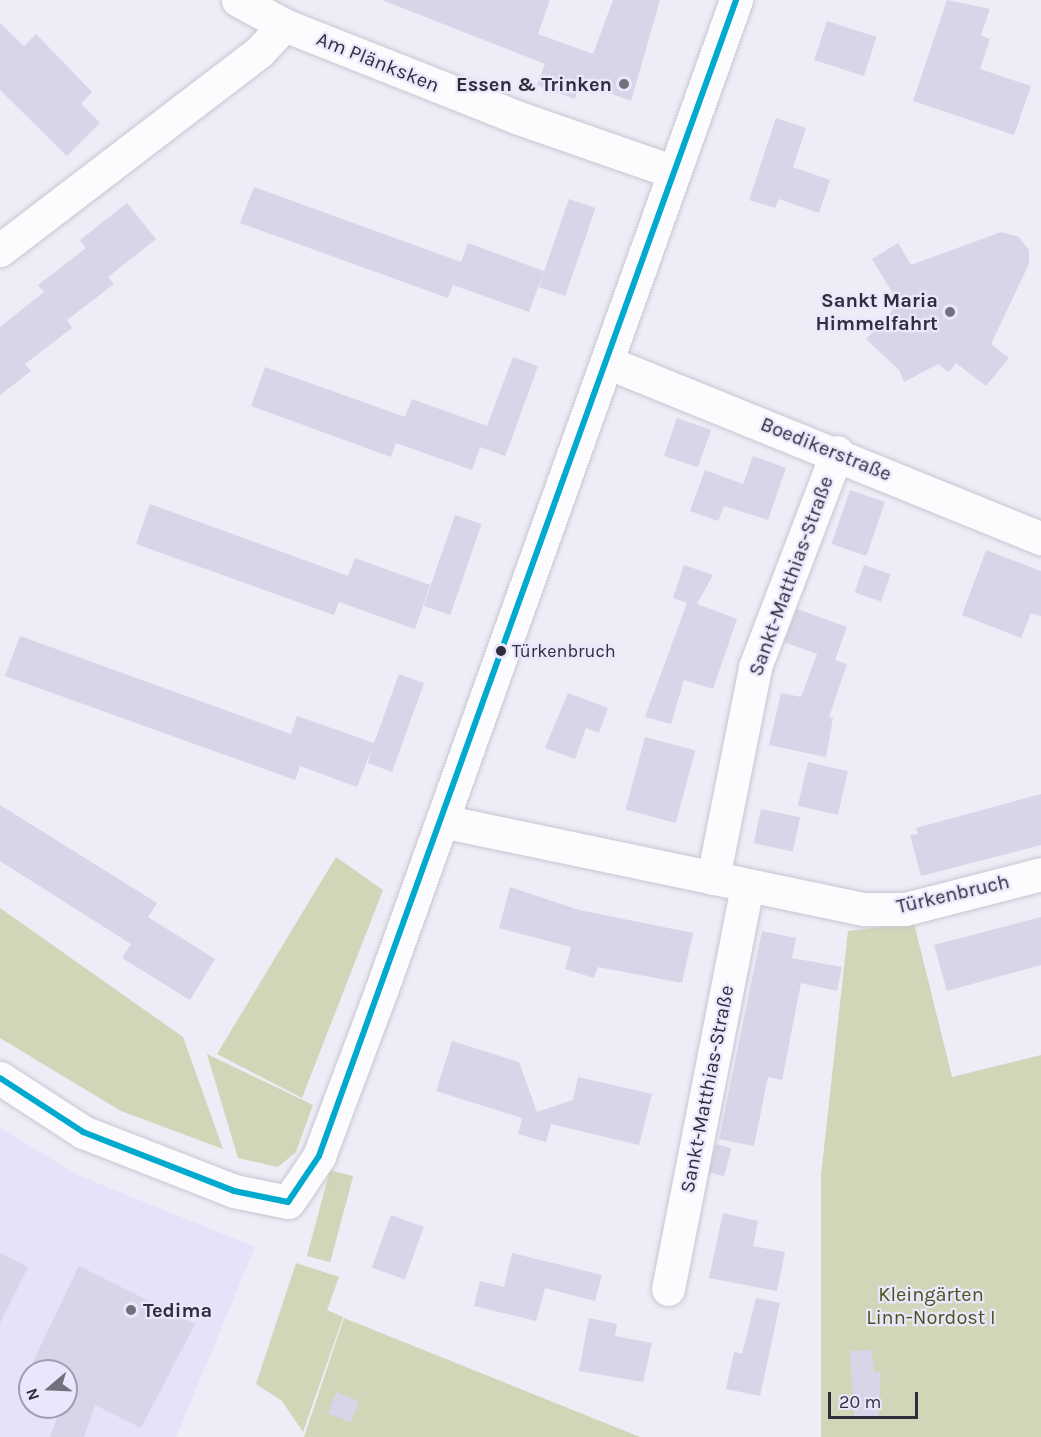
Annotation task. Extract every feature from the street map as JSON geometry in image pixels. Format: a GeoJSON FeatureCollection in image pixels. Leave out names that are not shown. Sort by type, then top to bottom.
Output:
{"type":"FeatureCollection","features":[{"type":"Feature","properties":{"kind":"street","name":"Am Plänksken"},"geometry":{"type":"LineString","coordinates":[[237,0],[284,25],[519,118],[674,172]]}},
{"type":"Feature","properties":{"kind":"street"},"geometry":{"type":"LineString","coordinates":[[0,1078],[83,1132],[234,1191],[288,1202],[320,1156],[609,363],[736,0]]}},
{"type":"Feature","properties":{"kind":"street"},"geometry":{"type":"LineString","coordinates":[[0,250],[259,52],[284,25]]}},
{"type":"Feature","properties":{"kind":"street","name":"Boedikerstraße"},"geometry":{"type":"LineString","coordinates":[[609,363],[837,452],[1041,538]]}},
{"type":"Feature","properties":{"kind":"street","name":"Sankt-Matthias-Straße"},"geometry":{"type":"LineString","coordinates":[[712,878],[755,667],[837,452]]}},
{"type":"Feature","properties":{"kind":"street","name":"Türkenbruch"},"geometry":{"type":"LineString","coordinates":[[442,821],[712,878],[747,888],[865,909],[905,909],[1041,874]]}},
{"type":"Feature","properties":{"kind":"street","name":"Sankt-Matthias-Straße"},"geometry":{"type":"LineString","coordinates":[[668,1289],[747,888]]}},
{"type":"Feature","properties":{"kind":"shaded area"},"geometry":{"type":"Polygon","coordinates":[[[0,1128],[80,1176],[255,1247],[176,1437],[0,1437],[0,1128]]]}},
{"type":"Feature","properties":{"kind":"green space"},"geometry":{"type":"Polygon","coordinates":[[[336,857],[383,890],[302,1098],[217,1054],[336,857]]]}},
{"type":"Feature","properties":{"kind":"green space"},"geometry":{"type":"Polygon","coordinates":[[[0,908],[183,1037],[223,1149],[121,1111],[0,1038],[0,908]]]}},
{"type":"Feature","properties":{"kind":"green space","name":"Kleingärten Linn-Nordost I"},"geometry":{"type":"Polygon","coordinates":[[[914,923],[952,1077],[1041,1055],[1041,1437],[821,1437],[821,1175],[848,931],[914,923]]]}},
{"type":"Feature","properties":{"kind":"green space"},"geometry":{"type":"Polygon","coordinates":[[[207,1054],[313,1105],[296,1152],[278,1167],[238,1158],[207,1054]]]}},
{"type":"Feature","properties":{"kind":"green space"},"geometry":{"type":"Polygon","coordinates":[[[330,1170],[353,1176],[330,1262],[307,1256],[330,1170]]]}},
{"type":"Feature","properties":{"kind":"green space"},"geometry":{"type":"Polygon","coordinates":[[[296,1263],[339,1277],[327,1310],[343,1317],[303,1432],[282,1401],[256,1384],[296,1263]]]}},
{"type":"Feature","properties":{"kind":"green space"},"geometry":{"type":"Polygon","coordinates":[[[344,1318],[640,1437],[304,1437],[344,1318]]]}},
{"type":"Feature","properties":{"kind":"building"},"geometry":{"type":"Polygon","coordinates":[[[382,0],[550,0],[538,34],[593,54],[613,0],[660,0],[631,101],[580,82],[575,99],[537,85],[545,64],[382,0]]]}},
{"type":"Feature","properties":{"kind":"building"},"geometry":{"type":"Polygon","coordinates":[[[947,0],[990,9],[981,35],[990,39],[980,69],[1031,86],[1014,135],[913,101],[947,0]]]}},
{"type":"Feature","properties":{"kind":"building"},"geometry":{"type":"Polygon","coordinates":[[[827,21],[876,37],[864,76],[814,60],[827,21]]]}},
{"type":"Feature","properties":{"kind":"building"},"geometry":{"type":"Polygon","coordinates":[[[0,23],[24,46],[36,34],[92,92],[81,104],[100,123],[67,156],[0,90],[0,23]]]}},
{"type":"Feature","properties":{"kind":"building"},"geometry":{"type":"Polygon","coordinates":[[[776,118],[806,128],[793,167],[830,180],[819,213],[779,199],[775,208],[749,200],[776,118]]]}},
{"type":"Feature","properties":{"kind":"building"},"geometry":{"type":"Polygon","coordinates":[[[254,187],[461,262],[468,243],[544,271],[529,312],[453,285],[448,298],[240,223],[254,187]]]}},
{"type":"Feature","properties":{"kind":"building"},"geometry":{"type":"Polygon","coordinates":[[[569,199],[595,208],[565,296],[539,287],[569,199]]]}},
{"type":"Feature","properties":{"kind":"building"},"geometry":{"type":"Polygon","coordinates":[[[127,203],[156,239],[108,277],[114,284],[67,320],[72,328],[25,364],[31,371],[0,395],[0,327],[44,292],[38,285],[86,248],[80,240],[127,203]]]}},
{"type":"Feature","properties":{"kind":"building","name":"Sankt Maria Himmelfahrt"},"geometry":{"type":"Polygon","coordinates":[[[1001,232],[1019,237],[1029,250],[1029,264],[991,344],[1009,358],[986,386],[956,363],[949,372],[938,364],[904,382],[899,370],[866,339],[893,310],[887,302],[895,297],[872,259],[898,243],[911,265],[1001,232]]]}},
{"type":"Feature","properties":{"kind":"building"},"geometry":{"type":"Polygon","coordinates":[[[513,357],[538,366],[505,456],[480,447],[472,470],[396,443],[391,457],[251,406],[265,367],[405,417],[412,399],[487,426],[513,357]]]}},
{"type":"Feature","properties":{"kind":"building"},"geometry":{"type":"Polygon","coordinates":[[[677,418],[711,430],[698,468],[664,456],[677,418]]]}},
{"type":"Feature","properties":{"kind":"building"},"geometry":{"type":"Polygon","coordinates":[[[753,456],[786,468],[768,520],[724,506],[718,521],[690,511],[705,470],[743,484],[753,456]]]}},
{"type":"Feature","properties":{"kind":"building"},"geometry":{"type":"Polygon","coordinates":[[[850,490],[885,502],[866,556],[831,544],[850,490]]]}},
{"type":"Feature","properties":{"kind":"building"},"geometry":{"type":"Polygon","coordinates":[[[150,504],[348,576],[355,558],[430,585],[415,629],[339,602],[334,615],[136,544],[150,504]]]}},
{"type":"Feature","properties":{"kind":"building"},"geometry":{"type":"Polygon","coordinates":[[[455,515],[481,524],[450,615],[424,606],[455,515]]]}},
{"type":"Feature","properties":{"kind":"building"},"geometry":{"type":"Polygon","coordinates":[[[986,550],[1041,571],[1041,616],[1031,613],[1021,638],[962,615],[986,550]]]}},
{"type":"Feature","properties":{"kind":"building"},"geometry":{"type":"Polygon","coordinates":[[[684,565],[713,575],[697,604],[737,619],[713,689],[684,680],[671,724],[645,717],[687,603],[673,598],[684,565]]]}},
{"type":"Feature","properties":{"kind":"building"},"geometry":{"type":"Polygon","coordinates":[[[864,565],[890,574],[881,602],[855,592],[864,565]]]}},
{"type":"Feature","properties":{"kind":"building"},"geometry":{"type":"Polygon","coordinates":[[[797,609],[847,627],[835,660],[847,664],[829,717],[833,718],[826,757],[769,745],[781,693],[801,697],[817,654],[784,642],[797,609]]]}},
{"type":"Feature","properties":{"kind":"building"},"geometry":{"type":"Polygon","coordinates":[[[20,636],[291,734],[297,716],[374,743],[399,674],[424,683],[392,772],[368,763],[372,748],[357,787],[300,766],[295,780],[5,676],[20,636]]]}},
{"type":"Feature","properties":{"kind":"building"},"geometry":{"type":"Polygon","coordinates":[[[568,693],[608,708],[599,733],[586,728],[575,759],[545,748],[568,693]]]}},
{"type":"Feature","properties":{"kind":"building"},"geometry":{"type":"Polygon","coordinates":[[[645,737],[695,750],[676,823],[626,809],[645,737]]]}},
{"type":"Feature","properties":{"kind":"building"},"geometry":{"type":"Polygon","coordinates":[[[808,762],[848,771],[838,815],[798,806],[808,762]]]}},
{"type":"Feature","properties":{"kind":"building"},"geometry":{"type":"Polygon","coordinates":[[[1041,794],[1041,845],[921,876],[910,835],[918,834],[916,828],[1041,794]]]}},
{"type":"Feature","properties":{"kind":"building"},"geometry":{"type":"Polygon","coordinates":[[[0,805],[157,903],[148,917],[215,959],[190,1000],[122,958],[131,944],[0,861],[0,805]]]}},
{"type":"Feature","properties":{"kind":"building"},"geometry":{"type":"Polygon","coordinates":[[[761,809],[800,817],[793,852],[754,843],[761,809]]]}},
{"type":"Feature","properties":{"kind":"building"},"geometry":{"type":"Polygon","coordinates":[[[510,887],[579,910],[693,933],[682,983],[598,967],[594,978],[565,969],[571,947],[499,928],[510,887]]]}},
{"type":"Feature","properties":{"kind":"building"},"geometry":{"type":"Polygon","coordinates":[[[1041,917],[1041,965],[947,991],[934,945],[1041,917]]]}},
{"type":"Feature","properties":{"kind":"building"},"geometry":{"type":"Polygon","coordinates":[[[762,931],[796,938],[792,958],[842,967],[837,991],[801,983],[782,1080],[768,1077],[754,1146],[719,1139],[762,931]]]}},
{"type":"Feature","properties":{"kind":"building"},"geometry":{"type":"Polygon","coordinates":[[[452,1041],[519,1062],[537,1112],[573,1100],[578,1077],[652,1094],[639,1145],[551,1124],[546,1142],[518,1134],[522,1118],[436,1091],[452,1041]]]}},
{"type":"Feature","properties":{"kind":"building"},"geometry":{"type":"Polygon","coordinates":[[[716,1144],[731,1148],[724,1176],[708,1172],[716,1144]]]}},
{"type":"Feature","properties":{"kind":"building"},"geometry":{"type":"Polygon","coordinates":[[[723,1213],[758,1221],[753,1246],[785,1252],[777,1291],[709,1278],[723,1213]]]}},
{"type":"Feature","properties":{"kind":"building"},"geometry":{"type":"Polygon","coordinates":[[[391,1215],[424,1227],[405,1280],[372,1268],[391,1215]]]}},
{"type":"Feature","properties":{"kind":"building"},"geometry":{"type":"Polygon","coordinates":[[[0,1253],[28,1267],[0,1323],[0,1253]]]}},
{"type":"Feature","properties":{"kind":"building"},"geometry":{"type":"Polygon","coordinates":[[[512,1253],[602,1275],[595,1301],[545,1288],[536,1321],[474,1306],[480,1281],[504,1287],[512,1253]]]}},
{"type":"Feature","properties":{"kind":"building"},"geometry":{"type":"Polygon","coordinates":[[[79,1266],[195,1324],[141,1428],[95,1405],[84,1437],[50,1437],[57,1419],[78,1419],[78,1359],[34,1359],[79,1266]]]}},
{"type":"Feature","properties":{"kind":"building"},"geometry":{"type":"Polygon","coordinates":[[[756,1298],[780,1303],[760,1396],[726,1389],[734,1352],[742,1354],[756,1298]]]}},
{"type":"Feature","properties":{"kind":"building"},"geometry":{"type":"Polygon","coordinates":[[[589,1318],[617,1324],[615,1336],[652,1343],[643,1382],[579,1371],[589,1318]]]}},
{"type":"Feature","properties":{"kind":"building"},"geometry":{"type":"Polygon","coordinates":[[[872,1350],[874,1372],[881,1371],[878,1419],[854,1419],[850,1351],[872,1350]]]}},
{"type":"Feature","properties":{"kind":"building"},"geometry":{"type":"Polygon","coordinates":[[[336,1392],[359,1401],[351,1422],[328,1413],[336,1392]]]}},
{"type":"Feature","properties":{"kind":"transit line"},"geometry":{"type":"LineString","coordinates":[[288,1202],[319,1156],[736,0]]}},
{"type":"Feature","properties":{"kind":"transit line"},"geometry":{"type":"LineString","coordinates":[[0,1078],[83,1132],[234,1191],[288,1202]]}},
{"type":"Feature","properties":{"kind":"place","name":"Essen & Trinken"},"geometry":{"type":"Point","coordinates":[624,84]}},
{"type":"Feature","properties":{"kind":"place","name":"Sankt Maria Himmelfahrt"},"geometry":{"type":"Point","coordinates":[950,312]}},
{"type":"Feature","properties":{"kind":"place","name":"Türkenbruch"},"geometry":{"type":"Point","coordinates":[501,651]}},
{"type":"Feature","properties":{"kind":"place","name":"Tedima"},"geometry":{"type":"Point","coordinates":[131,1310]}}]}
